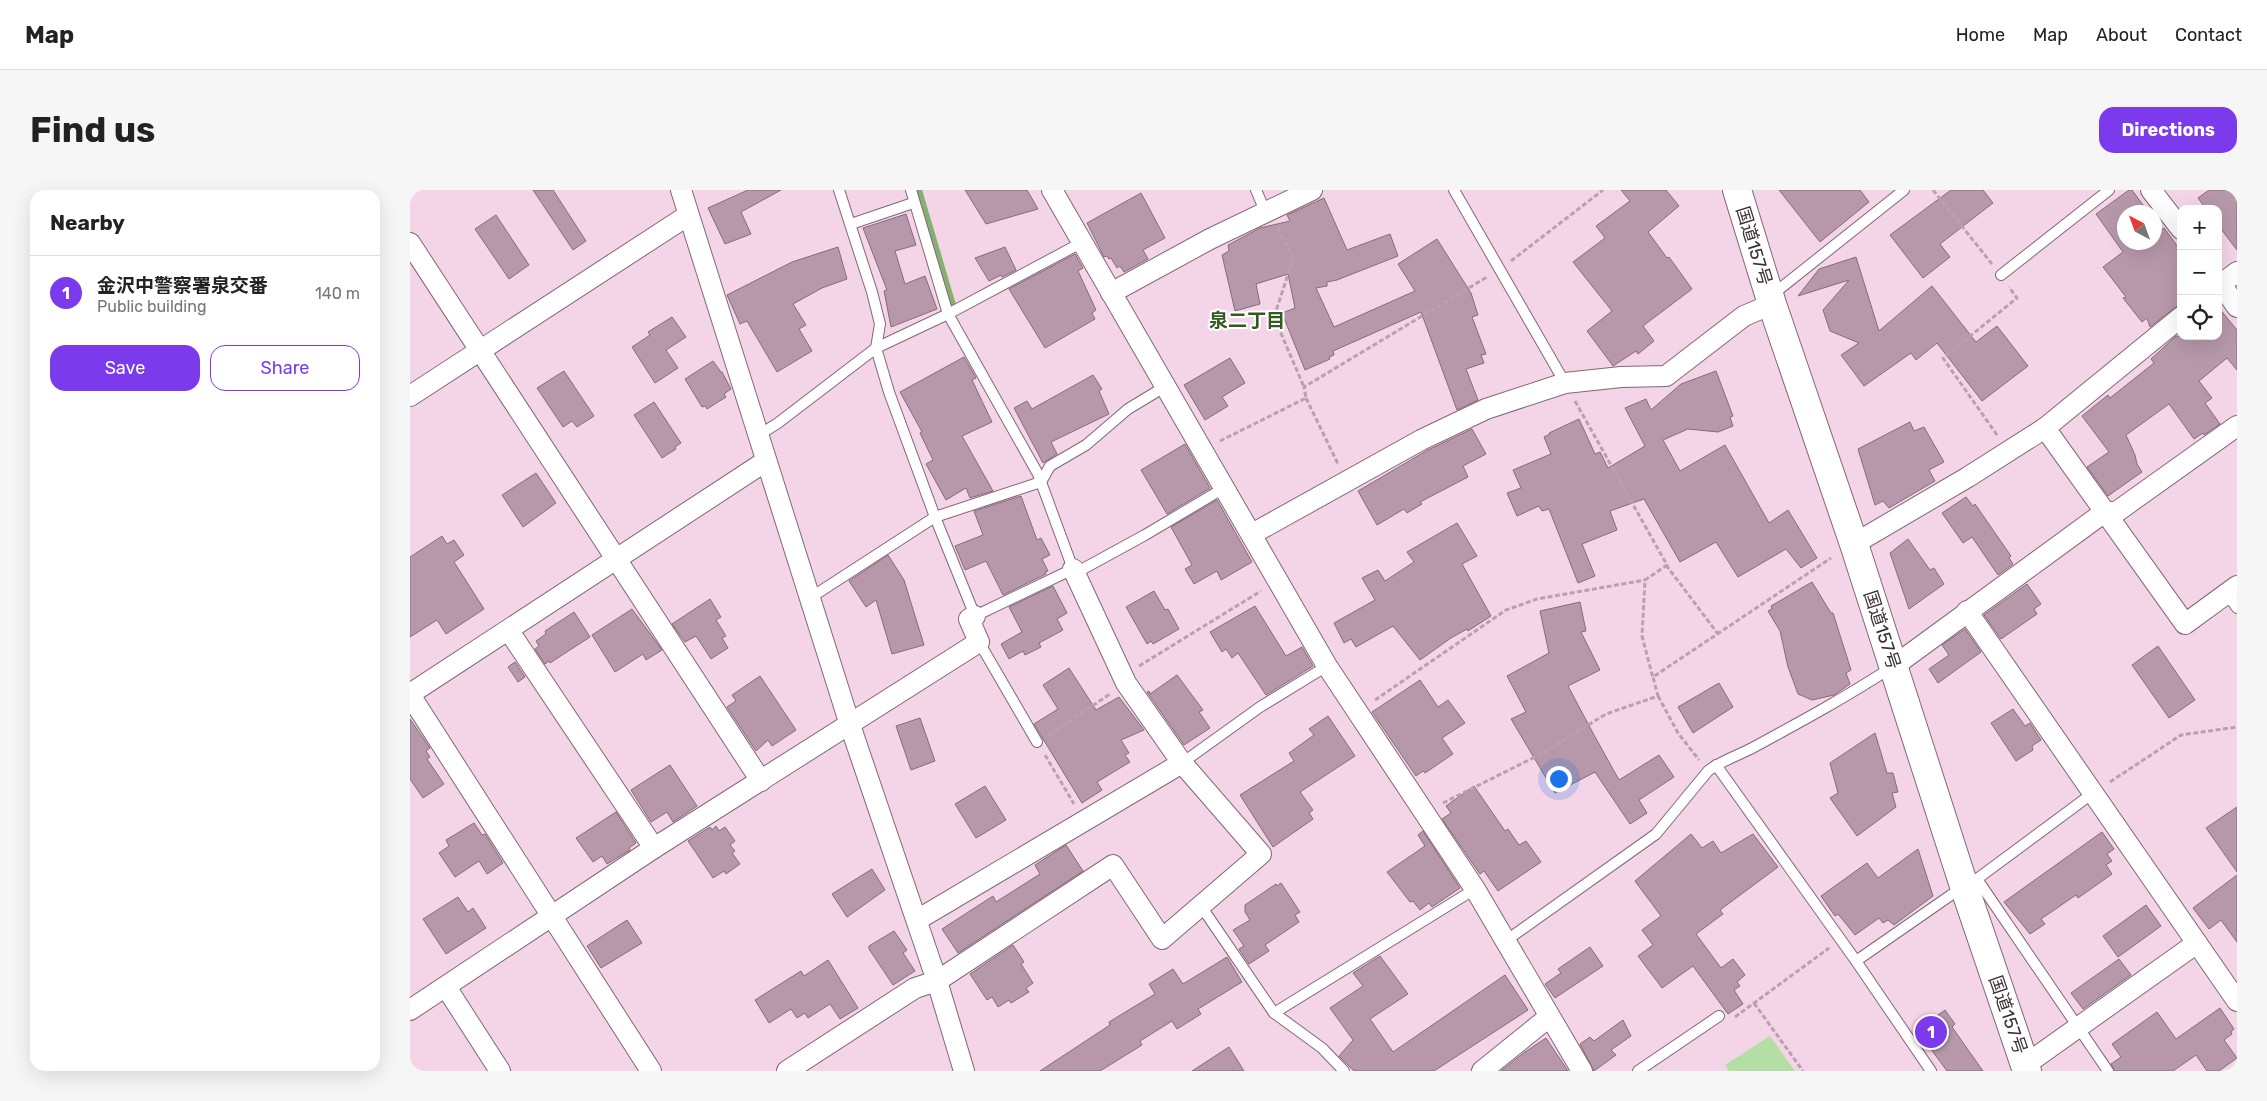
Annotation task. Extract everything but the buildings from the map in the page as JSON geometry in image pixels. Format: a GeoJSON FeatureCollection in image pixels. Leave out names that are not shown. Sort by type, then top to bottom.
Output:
{"type":"FeatureCollection","features":[{"type":"Feature","properties":{"kind":"highway","name":"国道157号"},"geometry":{"type":"LineString","coordinates":[[1737,190],[1771,300],[1894,666],[1971,882],[2022,1069]]}},
{"type":"Feature","properties":{"kind":"street"},"geometry":{"type":"LineString","coordinates":[[681,190],[850,724],[917,920],[964,1071]]}},
{"type":"Feature","properties":{"kind":"street"},"geometry":{"type":"LineString","coordinates":[[1052,190],[1327,666],[1475,889],[1582,1071]]}},
{"type":"Feature","properties":{"kind":"street"},"geometry":{"type":"LineString","coordinates":[[1112,293],[1267,210],[1312,190]]}},
{"type":"Feature","properties":{"kind":"street"},"geometry":{"type":"LineString","coordinates":[[2152,190],[2177,224]]}},
{"type":"Feature","properties":{"kind":"street"},"geometry":{"type":"LineString","coordinates":[[410,396],[688,216]]}},
{"type":"Feature","properties":{"kind":"street"},"geometry":{"type":"LineString","coordinates":[[410,244],[761,781]]}},
{"type":"Feature","properties":{"kind":"street"},"geometry":{"type":"LineString","coordinates":[[2222,281],[2237,272]]}},
{"type":"Feature","properties":{"kind":"street"},"geometry":{"type":"LineString","coordinates":[[2222,287],[2237,307]]}},
{"type":"Feature","properties":{"kind":"street"},"geometry":{"type":"LineString","coordinates":[[1252,534],[1421,440],[1486,409],[1565,383],[1621,377],[1666,376],[1744,316],[1771,300]]}},
{"type":"Feature","properties":{"kind":"street"},"geometry":{"type":"LineString","coordinates":[[1854,544],[2045,428],[2177,320]]}},
{"type":"Feature","properties":{"kind":"street"},"geometry":{"type":"LineString","coordinates":[[1894,666],[2106,511],[2116,513],[2237,426]]}},
{"type":"Feature","properties":{"kind":"street"},"geometry":{"type":"LineString","coordinates":[[2045,428],[2185,624],[2234,596]]}},
{"type":"Feature","properties":{"kind":"street"},"geometry":{"type":"LineString","coordinates":[[651,1071],[410,695],[766,461]]}},
{"type":"Feature","properties":{"kind":"street"},"geometry":{"type":"LineString","coordinates":[[787,1071],[915,988],[937,981],[1113,865],[1162,939],[1261,854],[1182,763],[1126,683],[1073,569]]}},
{"type":"Feature","properties":{"kind":"street"},"geometry":{"type":"LineString","coordinates":[[1967,611],[2237,1001]]}},
{"type":"Feature","properties":{"kind":"street"},"geometry":{"type":"LineString","coordinates":[[410,1010],[654,848],[979,642],[969,619],[975,616]]}},
{"type":"Feature","properties":{"kind":"street"},"geometry":{"type":"LineString","coordinates":[[509,630],[654,848]]}},
{"type":"Feature","properties":{"kind":"street"},"geometry":{"type":"LineString","coordinates":[[917,920],[1182,763]]}},
{"type":"Feature","properties":{"kind":"street"},"geometry":{"type":"LineString","coordinates":[[2022,1069],[2077,1026],[2197,943]]}},
{"type":"Feature","properties":{"kind":"street"},"geometry":{"type":"LineString","coordinates":[[446,987],[500,1071]]}},
{"type":"Feature","properties":{"kind":"street"},"geometry":{"type":"LineString","coordinates":[[1482,1071],[1549,1017]]}},
{"type":"Feature","properties":{"kind":"lane"},"geometry":{"type":"LineString","coordinates":[[839,190],[851,224],[880,324],[876,348],[889,392],[935,517],[975,616],[1073,569],[1080,570],[1145,535],[1224,488]]}},
{"type":"Feature","properties":{"kind":"lane"},"geometry":{"type":"LineString","coordinates":[[910,190],[948,314],[1041,482],[1073,569]]}},
{"type":"Feature","properties":{"kind":"lane"},"geometry":{"type":"LineString","coordinates":[[1256,190],[1267,210]]}},
{"type":"Feature","properties":{"kind":"lane"},"geometry":{"type":"LineString","coordinates":[[1454,190],[1565,383]]}},
{"type":"Feature","properties":{"kind":"lane"},"geometry":{"type":"LineString","coordinates":[[1771,300],[1904,190]]}},
{"type":"Feature","properties":{"kind":"lane"},"geometry":{"type":"LineString","coordinates":[[2001,275],[2109,190]]}},
{"type":"Feature","properties":{"kind":"lane"},"geometry":{"type":"LineString","coordinates":[[851,224],[913,202]]}},
{"type":"Feature","properties":{"kind":"lane"},"geometry":{"type":"LineString","coordinates":[[759,435],[778,423],[876,348],[948,314],[1081,243]]}},
{"type":"Feature","properties":{"kind":"lane"},"geometry":{"type":"LineString","coordinates":[[810,598],[935,517],[1041,482],[1050,466],[1086,445],[1128,409],[1166,386]]}},
{"type":"Feature","properties":{"kind":"lane"},"geometry":{"type":"LineString","coordinates":[[979,642],[1037,742]]}},
{"type":"Feature","properties":{"kind":"lane"},"geometry":{"type":"LineString","coordinates":[[1182,763],[1260,708],[1327,666]]}},
{"type":"Feature","properties":{"kind":"lane"},"geometry":{"type":"LineString","coordinates":[[1506,940],[1656,834],[1712,768],[1754,747],[1865,685],[1894,666]]}},
{"type":"Feature","properties":{"kind":"lane"},"geometry":{"type":"LineString","coordinates":[[1712,768],[1841,939],[1931,1071]]}},
{"type":"Feature","properties":{"kind":"lane"},"geometry":{"type":"LineString","coordinates":[[1856,960],[1971,882],[2093,793]]}},
{"type":"Feature","properties":{"kind":"lane"},"geometry":{"type":"LineString","coordinates":[[1971,882],[2108,1071]]}},
{"type":"Feature","properties":{"kind":"lane"},"geometry":{"type":"LineString","coordinates":[[1274,1013],[1475,889]]}},
{"type":"Feature","properties":{"kind":"lane"},"geometry":{"type":"LineString","coordinates":[[1201,906],[1274,1013],[1322,1048],[1344,1071]]}},
{"type":"Feature","properties":{"kind":"lane"},"geometry":{"type":"LineString","coordinates":[[1638,1071],[1719,1016]]}},
{"type":"Feature","properties":{"kind":"path"},"geometry":{"type":"LineString","coordinates":[[1304,387],[1500,269],[1603,190]]}},
{"type":"Feature","properties":{"kind":"path"},"geometry":{"type":"LineString","coordinates":[[1933,190],[2017,298],[1943,358],[2008,451]]}},
{"type":"Feature","properties":{"kind":"path"},"geometry":{"type":"LineString","coordinates":[[1267,210],[1293,259],[1274,317],[1304,387],[1306,398],[1346,481]]}},
{"type":"Feature","properties":{"kind":"path"},"geometry":{"type":"LineString","coordinates":[[1565,383],[1667,565],[1718,634]]}},
{"type":"Feature","properties":{"kind":"path"},"geometry":{"type":"LineString","coordinates":[[1203,449],[1306,398]]}},
{"type":"Feature","properties":{"kind":"path"},"geometry":{"type":"LineString","coordinates":[[1653,677],[1831,558]]}},
{"type":"Feature","properties":{"kind":"path"},"geometry":{"type":"LineString","coordinates":[[1358,712],[1506,610],[1537,599],[1645,580],[1667,565]]}},
{"type":"Feature","properties":{"kind":"path"},"geometry":{"type":"LineString","coordinates":[[1645,580],[1642,636],[1658,696],[1678,733],[1712,768]]}},
{"type":"Feature","properties":{"kind":"path"},"geometry":{"type":"LineString","coordinates":[[1425,812],[1543,753],[1606,714],[1658,696]]}},
{"type":"Feature","properties":{"kind":"path"},"geometry":{"type":"LineString","coordinates":[[2093,793],[2180,734],[2237,727]]}},
{"type":"Feature","properties":{"kind":"path"},"geometry":{"type":"LineString","coordinates":[[1719,1016],[1727,1023],[1841,939]]}},
{"type":"Feature","properties":{"kind":"path"},"geometry":{"type":"LineString","coordinates":[[1754,1003],[1802,1071]]}},
{"type":"Feature","properties":{"kind":"green space"},"geometry":{"type":"Polygon","coordinates":[[[1770,1036],[1795,1071],[1729,1071],[1725,1065],[1770,1036]]]}},
{"type":"Feature","properties":{"kind":"waterway"},"geometry":{"type":"LineString","coordinates":[[919,190],[953,305]]}},
{"type":"Feature","properties":{"kind":"place","name":"金沢中警察署泉交番"},"geometry":{"type":"Point","coordinates":[1931,1032]}},
{"type":"Feature","properties":{"kind":"district","name":"泉二丁目"},"geometry":{"type":"Point","coordinates":[1247,320]}}]}
